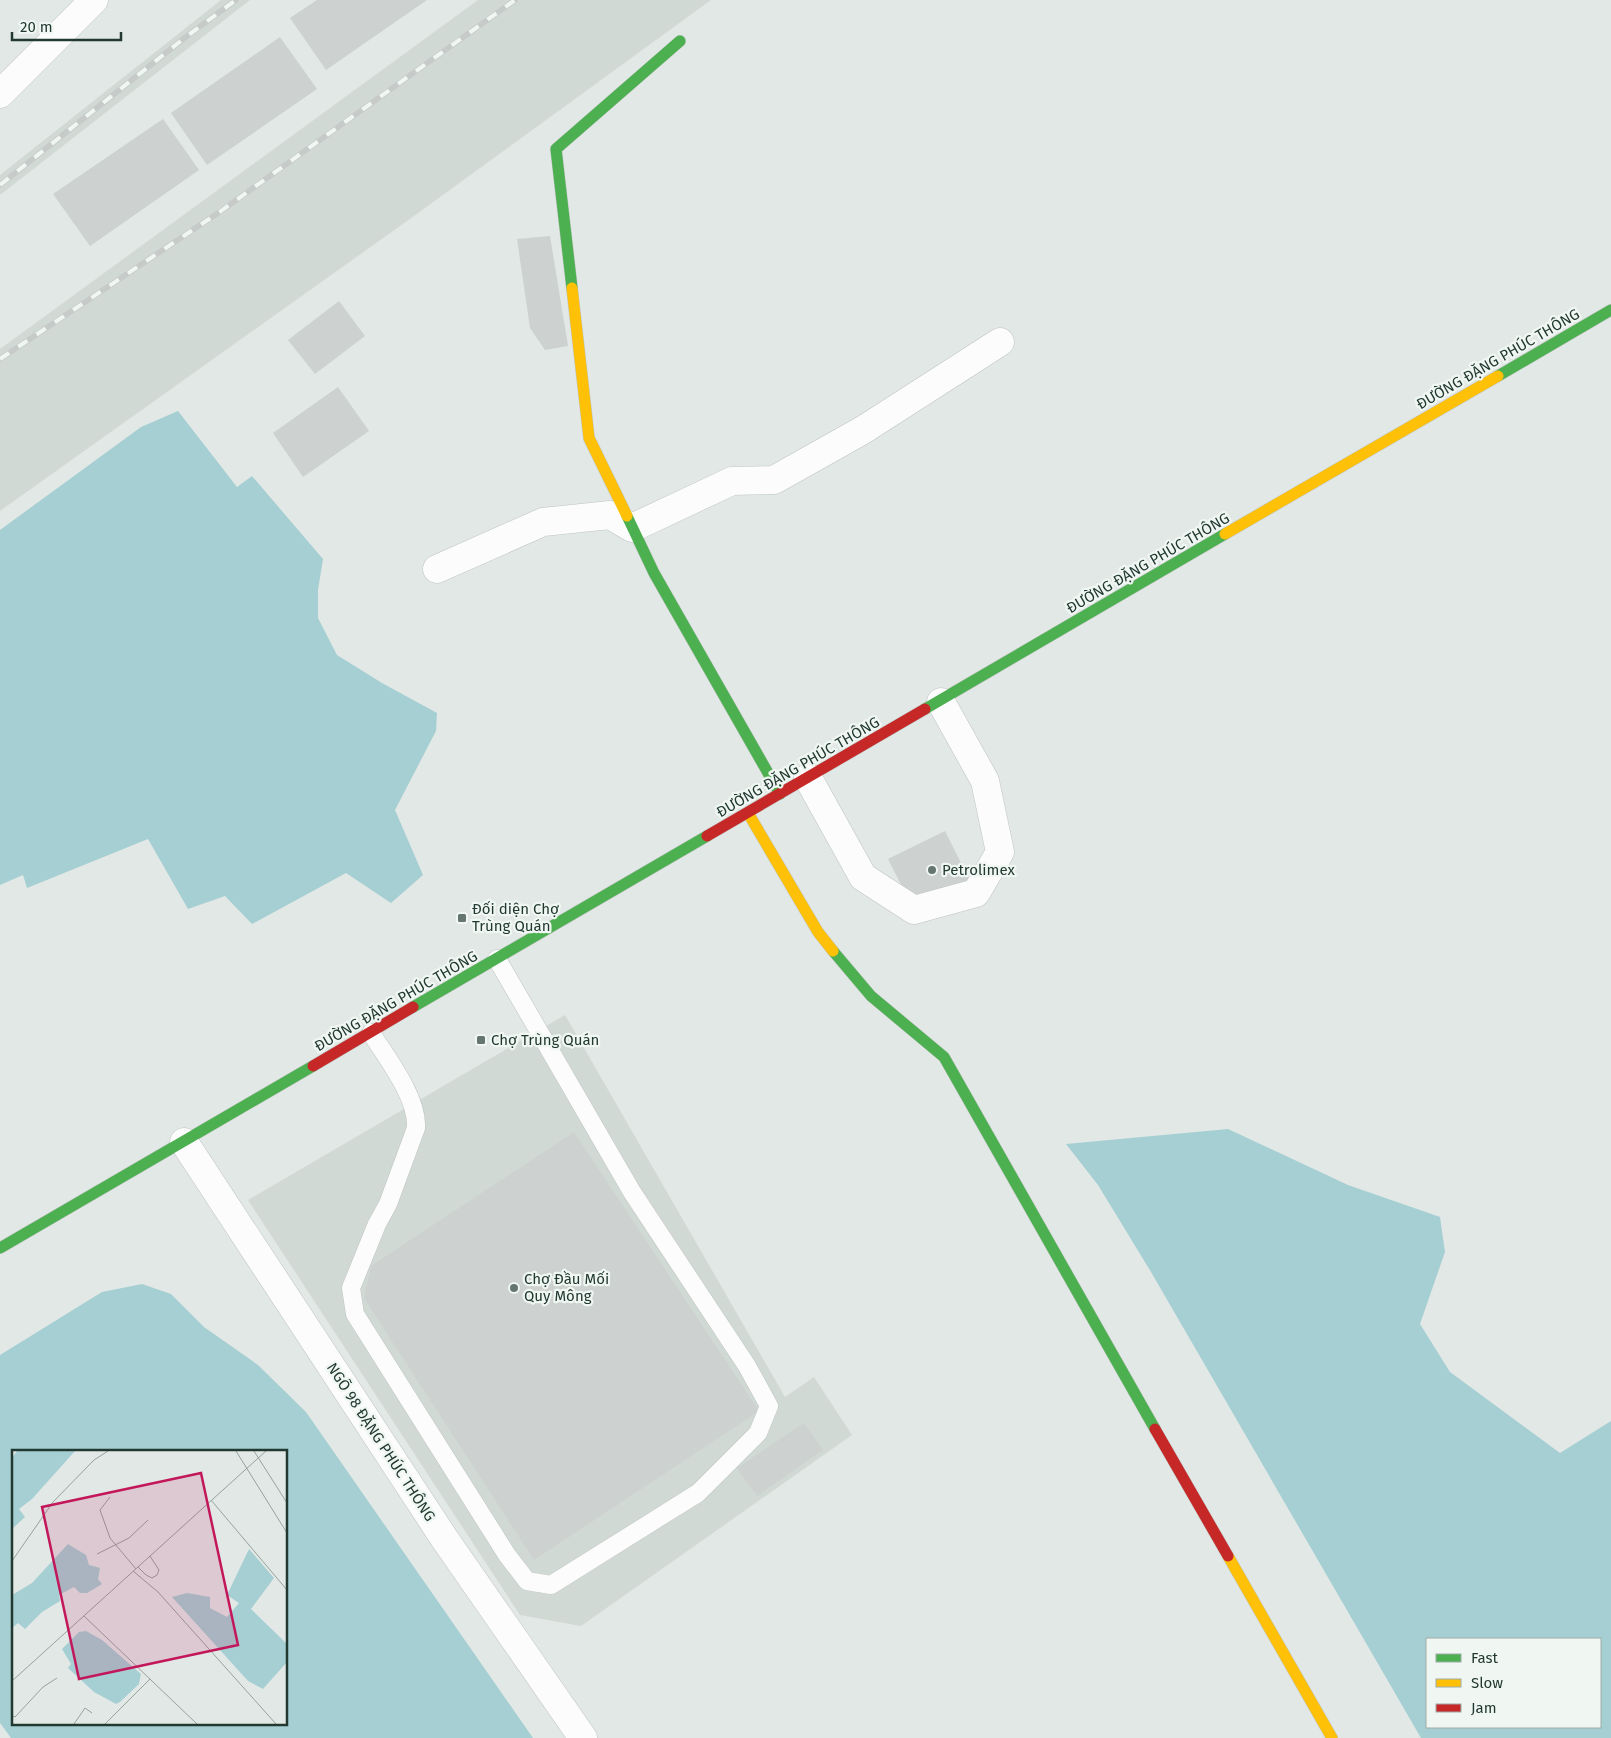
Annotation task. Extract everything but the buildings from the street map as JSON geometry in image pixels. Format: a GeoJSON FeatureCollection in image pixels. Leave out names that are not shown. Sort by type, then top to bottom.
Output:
{"type":"FeatureCollection","features":[{"type":"Feature","properties":{"kind":"street"},"geometry":{"type":"LineString","coordinates":[[0,94],[94,0]]}},
{"type":"Feature","properties":{"kind":"street"},"geometry":{"type":"LineString","coordinates":[[680,41],[556,149],[589,438],[654,573],[780,794]]}},
{"type":"Feature","properties":{"kind":"street","name":"ĐƯỜNG ĐẶNG PHÚC THÔNG"},"geometry":{"type":"LineString","coordinates":[[0,1248],[941,702],[1611,310]]}},
{"type":"Feature","properties":{"kind":"street"},"geometry":{"type":"LineString","coordinates":[[632,528],[732,481],[774,480],[863,430],[1000,342]]}},
{"type":"Feature","properties":{"kind":"street"},"geometry":{"type":"LineString","coordinates":[[437,569],[543,522],[610,515],[632,528]]}},
{"type":"Feature","properties":{"kind":"street"},"geometry":{"type":"LineString","coordinates":[[808,778],[864,878],[914,910],[976,893],[1000,852],[985,781],[941,702]]}},
{"type":"Feature","properties":{"kind":"street"},"geometry":{"type":"LineString","coordinates":[[748,813],[818,932],[871,996],[944,1057],[1332,1738]]}},
{"type":"Feature","properties":{"kind":"street","name":"NGÕ 98 ĐẶNG PHÚC THÔNG"},"geometry":{"type":"LineString","coordinates":[[184,1142],[444,1538],[583,1738]]}},
{"type":"Feature","properties":{"kind":"lane"},"geometry":{"type":"LineString","coordinates":[[371,1033],[410,1097],[417,1117],[416,1128],[388,1204],[377,1224],[351,1288],[355,1314],[507,1556],[527,1581],[550,1585],[698,1493],[758,1433],[768,1406],[747,1366],[632,1192],[497,959]]}},
{"type":"Feature","properties":{"kind":"shaded area"},"geometry":{"type":"Polygon","coordinates":[[[221,0],[250,0],[0,195],[0,175],[221,0]]]}},
{"type":"Feature","properties":{"kind":"shaded area"},"geometry":{"type":"Polygon","coordinates":[[[478,0],[711,0],[414,216],[0,511],[0,349],[478,0]]]}},
{"type":"Feature","properties":{"kind":"shaded area","name":"Chợ Đầu Mối Quy Mông"},"geometry":{"type":"Polygon","coordinates":[[[565,1015],[785,1397],[814,1377],[852,1435],[581,1626],[520,1615],[248,1200],[565,1015]]]}},
{"type":"Feature","properties":{"kind":"water"},"geometry":{"type":"Polygon","coordinates":[[[178,411],[237,487],[252,476],[323,559],[318,590],[318,618],[337,655],[382,683],[437,713],[436,731],[395,810],[423,875],[391,903],[346,873],[252,924],[225,896],[188,909],[148,839],[27,888],[23,875],[0,885],[0,530],[141,427],[178,411]]]}},
{"type":"Feature","properties":{"kind":"water"},"geometry":{"type":"Polygon","coordinates":[[[1228,1129],[1348,1185],[1440,1217],[1445,1252],[1420,1324],[1450,1372],[1560,1453],[1611,1421],[1611,1738],[1421,1738],[1151,1272],[1098,1185],[1066,1144],[1228,1129]]]}},
{"type":"Feature","properties":{"kind":"water"},"geometry":{"type":"Polygon","coordinates":[[[142,1284],[171,1294],[204,1327],[258,1365],[306,1412],[533,1738],[11,1738],[0,1723],[0,1355],[102,1292],[142,1284]]]}},
{"type":"Feature","properties":{"kind":"railway"},"geometry":{"type":"LineString","coordinates":[[0,185],[187,36],[236,0]]}},
{"type":"Feature","properties":{"kind":"railway"},"geometry":{"type":"LineString","coordinates":[[0,359],[221,211],[515,0]]}},
{"type":"Feature","properties":{"kind":"traffic: fast"},"geometry":{"type":"LineString","coordinates":[[572,288],[556,149],[680,41]]}},
{"type":"Feature","properties":{"kind":"traffic: fast"},"geometry":{"type":"LineString","coordinates":[[1498,376],[1611,310]]}},
{"type":"Feature","properties":{"kind":"traffic: fast"},"geometry":{"type":"LineString","coordinates":[[627,516],[654,573],[780,794]]}},
{"type":"Feature","properties":{"kind":"traffic: fast"},"geometry":{"type":"LineString","coordinates":[[925,709],[1225,534]]}},
{"type":"Feature","properties":{"kind":"traffic: fast"},"geometry":{"type":"LineString","coordinates":[[413,1007],[707,836]]}},
{"type":"Feature","properties":{"kind":"traffic: fast"},"geometry":{"type":"LineString","coordinates":[[833,951],[871,996],[944,1057],[1155,1429]]}},
{"type":"Feature","properties":{"kind":"traffic: fast"},"geometry":{"type":"LineString","coordinates":[[0,1248],[313,1066]]}},
{"type":"Feature","properties":{"kind":"traffic: slow"},"geometry":{"type":"LineString","coordinates":[[572,288],[589,438],[627,516]]}},
{"type":"Feature","properties":{"kind":"traffic: slow"},"geometry":{"type":"LineString","coordinates":[[1225,534],[1498,376]]}},
{"type":"Feature","properties":{"kind":"traffic: slow"},"geometry":{"type":"LineString","coordinates":[[748,813],[818,932],[833,951]]}},
{"type":"Feature","properties":{"kind":"traffic: slow"},"geometry":{"type":"LineString","coordinates":[[1228,1556],[1332,1738]]}},
{"type":"Feature","properties":{"kind":"traffic: jam"},"geometry":{"type":"LineString","coordinates":[[707,836],[925,709]]}},
{"type":"Feature","properties":{"kind":"traffic: jam"},"geometry":{"type":"LineString","coordinates":[[313,1066],[413,1007]]}},
{"type":"Feature","properties":{"kind":"traffic: jam"},"geometry":{"type":"LineString","coordinates":[[1155,1429],[1228,1556]]}},
{"type":"Feature","properties":{"kind":"place","name":"Petrolimex"},"geometry":{"type":"Point","coordinates":[932,870]}},
{"type":"Feature","properties":{"kind":"place","name":"Đối diện Chợ Trùng Quán"},"geometry":{"type":"Point","coordinates":[462,918]}},
{"type":"Feature","properties":{"kind":"place","name":"Chợ Trùng Quán"},"geometry":{"type":"Point","coordinates":[481,1040]}},
{"type":"Feature","properties":{"kind":"place","name":"Chợ Đầu Mối Quy Mông"},"geometry":{"type":"Point","coordinates":[514,1288]}}]}
